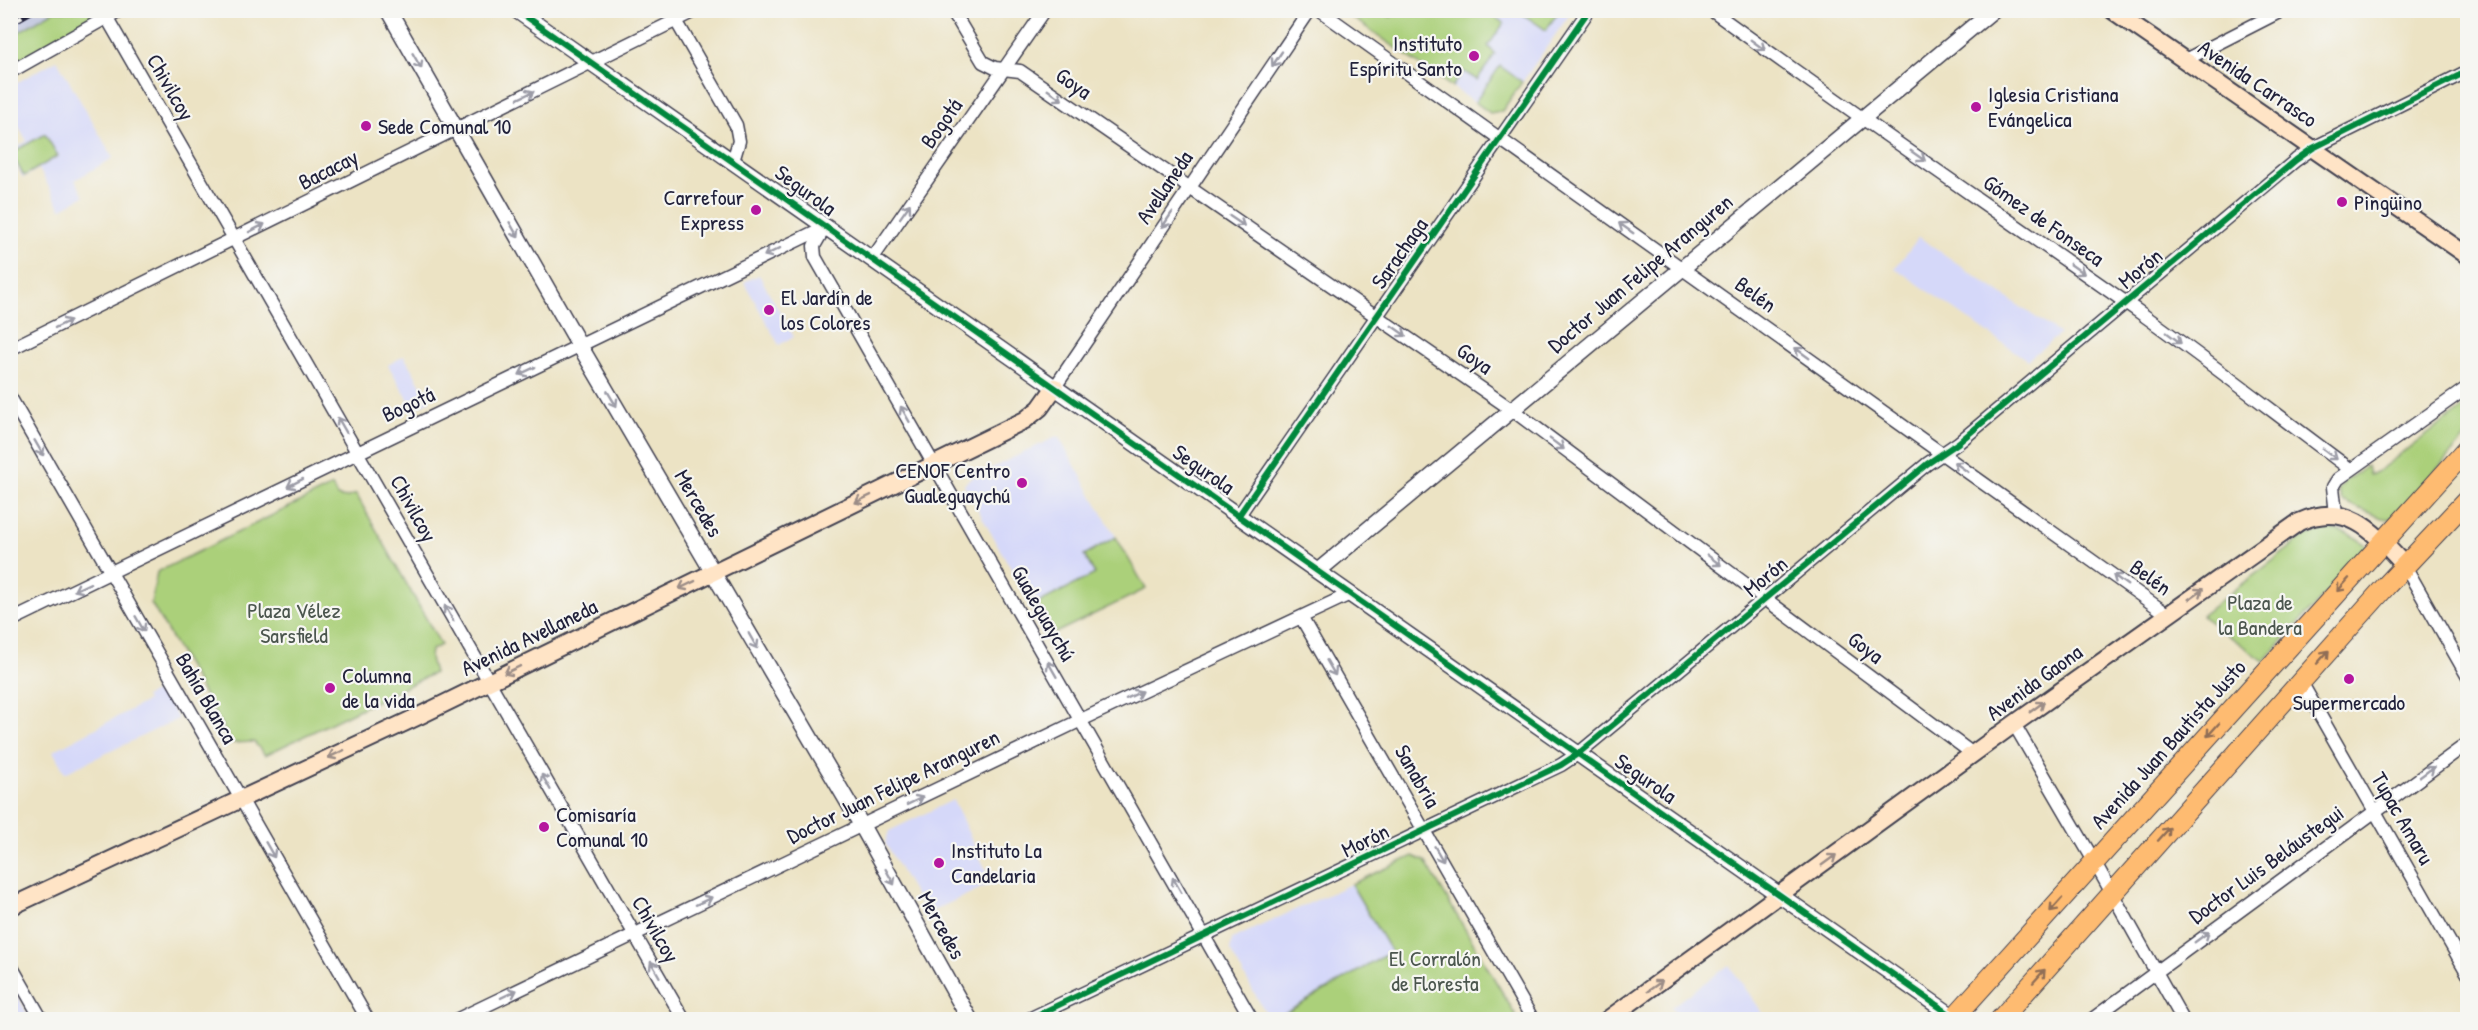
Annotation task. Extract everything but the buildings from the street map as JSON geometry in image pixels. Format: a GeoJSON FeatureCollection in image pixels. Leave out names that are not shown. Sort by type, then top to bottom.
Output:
{"type":"FeatureCollection","features":[{"type":"Feature","properties":{"kind":"main road","name":"Avenida Carrasco"},"geometry":{"type":"LineString","coordinates":[[2112,10],[2468,256]]}},
{"type":"Feature","properties":{"kind":"main road","name":"Avenida Avellaneda"},"geometry":{"type":"LineString","coordinates":[[10,908],[488,682],[1025,420],[1040,408],[1055,387]]}},
{"type":"Feature","properties":{"kind":"main road","name":"Avenida Juan Bautista Justo"},"geometry":{"type":"LineString","coordinates":[[1955,1019],[2094,861],[2468,448]]}},
{"type":"Feature","properties":{"kind":"main road"},"geometry":{"type":"LineString","coordinates":[[2000,1020],[2405,566],[2468,499]]}},
{"type":"Feature","properties":{"kind":"main road"},"geometry":{"type":"LineString","coordinates":[[2336,514],[2360,523],[2383,542],[2405,566]]}},
{"type":"Feature","properties":{"kind":"main road","name":"Avenida Gaona"},"geometry":{"type":"LineString","coordinates":[[1607,1020],[2014,724],[2298,522],[2313,516],[2336,514]]}},
{"type":"Feature","properties":{"kind":"street"},"geometry":{"type":"LineString","coordinates":[[10,72],[120,10]]}},
{"type":"Feature","properties":{"kind":"street","name":"Mercedes"},"geometry":{"type":"LineString","coordinates":[[388,10],[580,346],[862,826],[970,1020]]}},
{"type":"Feature","properties":{"kind":"street","name":"Segurola"},"geometry":{"type":"LineString","coordinates":[[516,10],[1782,894],[1955,1019]]}},
{"type":"Feature","properties":{"kind":"street","name":"Bacacay"},"geometry":{"type":"LineString","coordinates":[[10,350],[592,63],[673,16],[697,10]]}},
{"type":"Feature","properties":{"kind":"street","name":"Goya"},"geometry":{"type":"LineString","coordinates":[[952,10],[983,62],[1004,69],[1020,71],[1377,315],[1511,410],[1973,754]]}},
{"type":"Feature","properties":{"kind":"street","name":"Bogotá"},"geometry":{"type":"LineString","coordinates":[[872,259],[1045,10]]}},
{"type":"Feature","properties":{"kind":"street","name":"Avellaneda"},"geometry":{"type":"LineString","coordinates":[[1055,387],[1310,10]]}},
{"type":"Feature","properties":{"kind":"street","name":"Belén"},"geometry":{"type":"LineString","coordinates":[[1319,10],[2167,614]]}},
{"type":"Feature","properties":{"kind":"street","name":"Sarachaga"},"geometry":{"type":"LineString","coordinates":[[1239,515],[1588,10]]}},
{"type":"Feature","properties":{"kind":"street","name":"Gómez de Fonseca"},"geometry":{"type":"LineString","coordinates":[[1711,10],[1862,119],[2126,303],[2349,469]]}},
{"type":"Feature","properties":{"kind":"street","name":"Doctor Juan Felipe Aranguren"},"geometry":{"type":"LineString","coordinates":[[1318,571],[1993,10]]}},
{"type":"Feature","properties":{"kind":"street"},"geometry":{"type":"LineString","coordinates":[[2185,60],[2283,10]]}},
{"type":"Feature","properties":{"kind":"street"},"geometry":{"type":"LineString","coordinates":[[673,16],[736,125],[739,141],[734,161]]}},
{"type":"Feature","properties":{"kind":"street","name":"Chivilcoy"},"geometry":{"type":"LineString","coordinates":[[107,18],[684,1020]]}},
{"type":"Feature","properties":{"kind":"street","name":"Morón"},"geometry":{"type":"LineString","coordinates":[[1027,1020],[1561,765],[1579,753],[2313,148],[2468,71]]}},
{"type":"Feature","properties":{"kind":"street","name":"Bogotá"},"geometry":{"type":"LineString","coordinates":[[10,621],[825,226]]}},
{"type":"Feature","properties":{"kind":"street","name":"Gualeguaychú"},"geometry":{"type":"LineString","coordinates":[[825,226],[814,246],[815,257],[1206,936],[1252,1020]]}},
{"type":"Feature","properties":{"kind":"street"},"geometry":{"type":"LineString","coordinates":[[2336,514],[2333,487],[2338,479],[2349,469],[2468,387]]}},
{"type":"Feature","properties":{"kind":"street","name":"Bahía Blanca"},"geometry":{"type":"LineString","coordinates":[[10,397],[368,1020]]}},
{"type":"Feature","properties":{"kind":"street"},"geometry":{"type":"LineString","coordinates":[[2405,566],[2468,677]]}},
{"type":"Feature","properties":{"kind":"street","name":"Doctor Juan Felipe Aranguren"},"geometry":{"type":"LineString","coordinates":[[456,1020],[1081,720],[1350,594]]}},
{"type":"Feature","properties":{"kind":"street","name":"Sanabria"},"geometry":{"type":"LineString","coordinates":[[1301,617],[1426,830],[1533,1020]]}},
{"type":"Feature","properties":{"kind":"street","name":"Tupac Amaru"},"geometry":{"type":"LineString","coordinates":[[2301,682],[2468,974]]}},
{"type":"Feature","properties":{"kind":"street"},"geometry":{"type":"LineString","coordinates":[[2014,724],[2183,1020]]}},
{"type":"Feature","properties":{"kind":"street","name":"Doctor Luis Beláustegui"},"geometry":{"type":"LineString","coordinates":[[2091,1020],[2468,743]]}},
{"type":"Feature","properties":{"kind":"street"},"geometry":{"type":"LineString","coordinates":[[10,964],[42,1020]]}},
{"type":"Feature","properties":{"kind":"shaded area"},"geometry":{"type":"Polygon","coordinates":[[[11,11],[54,11],[11,37],[11,11]]]}},
{"type":"Feature","properties":{"kind":"shaded area","name":"Instituto Espíritu Santo"},"geometry":{"type":"Polygon","coordinates":[[[1343,11],[1572,11],[1502,111],[1490,113],[1343,11]]]}},
{"type":"Feature","properties":{"kind":"shaded area"},"geometry":{"type":"Polygon","coordinates":[[[57,60],[113,158],[75,180],[84,196],[61,209],[39,169],[23,178],[10,151],[27,141],[11,113],[11,86],[57,60]]]}},
{"type":"Feature","properties":{"kind":"shaded area"},"geometry":{"type":"Polygon","coordinates":[[[1919,237],[2060,334],[2027,360],[1895,268],[1919,237]]]}},
{"type":"Feature","properties":{"kind":"shaded area","name":"El Jardín de los Colores"},"geometry":{"type":"Polygon","coordinates":[[[759,275],[794,337],[779,345],[744,282],[759,275]]]}},
{"type":"Feature","properties":{"kind":"shaded area"},"geometry":{"type":"Polygon","coordinates":[[[404,356],[430,401],[414,409],[388,365],[404,356]]]}},
{"type":"Feature","properties":{"kind":"shaded area"},"geometry":{"type":"Polygon","coordinates":[[[1058,436],[1146,589],[1049,636],[964,485],[969,479],[1058,436]]]}},
{"type":"Feature","properties":{"kind":"shaded area"},"geometry":{"type":"Polygon","coordinates":[[[162,690],[178,719],[65,773],[53,751],[147,701],[145,697],[162,690]]]}},
{"type":"Feature","properties":{"kind":"shaded area","name":"Instituto La Candelaria"},"geometry":{"type":"Polygon","coordinates":[[[953,800],[992,883],[926,914],[885,843],[889,831],[953,800]]]}},
{"type":"Feature","properties":{"kind":"shaded area"},"geometry":{"type":"Polygon","coordinates":[[[1351,884],[1391,952],[1270,1020],[1230,951],[1232,939],[1351,884]]]}},
{"type":"Feature","properties":{"kind":"shaded area"},"geometry":{"type":"Polygon","coordinates":[[[1729,965],[1767,1019],[1680,1019],[1671,1007],[1729,965]]]}},
{"type":"Feature","properties":{"kind":"shaded area"},"geometry":{"type":"Polygon","coordinates":[[[11,983],[30,1019],[11,1019],[11,983]]]}},
{"type":"Feature","properties":{"kind":"green space"},"geometry":{"type":"Polygon","coordinates":[[[54,11],[93,11],[95,17],[11,65],[10,37],[54,11]]]}},
{"type":"Feature","properties":{"kind":"green space"},"geometry":{"type":"Polygon","coordinates":[[[1343,11],[1381,11],[1391,17],[1396,11],[1485,11],[1504,23],[1488,46],[1495,54],[1477,80],[1463,71],[1452,87],[1343,11]]]}},
{"type":"Feature","properties":{"kind":"green space"},"geometry":{"type":"Polygon","coordinates":[[[1518,11],[1559,11],[1546,30],[1518,11]]]}},
{"type":"Feature","properties":{"kind":"green space"},"geometry":{"type":"Polygon","coordinates":[[[1500,66],[1522,82],[1502,111],[1490,113],[1475,102],[1500,66]]]}},
{"type":"Feature","properties":{"kind":"green space"},"geometry":{"type":"Polygon","coordinates":[[[45,134],[58,156],[24,176],[11,153],[45,134]]]}},
{"type":"Feature","properties":{"kind":"green space"},"geometry":{"type":"Polygon","coordinates":[[[2467,405],[2467,436],[2395,516],[2388,519],[2382,518],[2342,501],[2338,490],[2345,481],[2367,466],[2369,475],[2378,471],[2467,405]]]}},
{"type":"Feature","properties":{"kind":"green space","name":"Plaza Vélez Sarsfield"},"geometry":{"type":"Polygon","coordinates":[[[332,486],[337,496],[349,497],[356,494],[441,645],[431,650],[430,658],[434,673],[265,755],[254,742],[232,743],[151,603],[157,572],[332,486]]]}},
{"type":"Feature","properties":{"kind":"green space","name":"Plaza de la Bandera"},"geometry":{"type":"Polygon","coordinates":[[[2328,529],[2353,536],[2366,545],[2366,549],[2264,661],[2203,617],[2202,615],[2304,537],[2328,529]]]}},
{"type":"Feature","properties":{"kind":"green space"},"geometry":{"type":"Polygon","coordinates":[[[1116,537],[1146,589],[1049,636],[1032,606],[1095,574],[1084,555],[1116,537]]]}},
{"type":"Feature","properties":{"kind":"green space","name":"El Corralón de Floresta"},"geometry":{"type":"Polygon","coordinates":[[[1413,856],[1425,861],[1518,1019],[1275,1019],[1391,952],[1351,884],[1413,856]]]}},
{"type":"Feature","properties":{"kind":"railway"},"geometry":{"type":"LineString","coordinates":[[10,23],[33,10]]}},
{"type":"Feature","properties":{"kind":"cycle path"},"geometry":{"type":"LineString","coordinates":[[516,10],[1958,1020]]}},
{"type":"Feature","properties":{"kind":"cycle path"},"geometry":{"type":"LineString","coordinates":[[1239,515],[1589,10]]}},
{"type":"Feature","properties":{"kind":"cycle path"},"geometry":{"type":"LineString","coordinates":[[1027,1020],[1561,765],[1579,753],[1927,464],[1958,443],[2296,160],[2313,148],[2468,71]]}},
{"type":"Feature","properties":{"kind":"place","name":"Instituto Espíritu Santo"},"geometry":{"type":"Point","coordinates":[1474,56]}},
{"type":"Feature","properties":{"kind":"place","name":"Iglesia Cristiana Evángelica"},"geometry":{"type":"Point","coordinates":[1976,107]}},
{"type":"Feature","properties":{"kind":"place","name":"Sede Comunal 10"},"geometry":{"type":"Point","coordinates":[366,126]}},
{"type":"Feature","properties":{"kind":"place","name":"Pingüino"},"geometry":{"type":"Point","coordinates":[2342,202]}},
{"type":"Feature","properties":{"kind":"place","name":"Carrefour Express"},"geometry":{"type":"Point","coordinates":[756,210]}},
{"type":"Feature","properties":{"kind":"place","name":"El Jardín de los Colores"},"geometry":{"type":"Point","coordinates":[769,310]}},
{"type":"Feature","properties":{"kind":"place","name":"CENOF Centro Gualeguaychú"},"geometry":{"type":"Point","coordinates":[1022,483]}},
{"type":"Feature","properties":{"kind":"place","name":"Supermercado"},"geometry":{"type":"Point","coordinates":[2349,679]}},
{"type":"Feature","properties":{"kind":"place","name":"Columna de la vida"},"geometry":{"type":"Point","coordinates":[330,688]}},
{"type":"Feature","properties":{"kind":"place","name":"Comisaría Comunal 10"},"geometry":{"type":"Point","coordinates":[544,827]}},
{"type":"Feature","properties":{"kind":"place","name":"Instituto La Candelaria"},"geometry":{"type":"Point","coordinates":[939,863]}}]}
